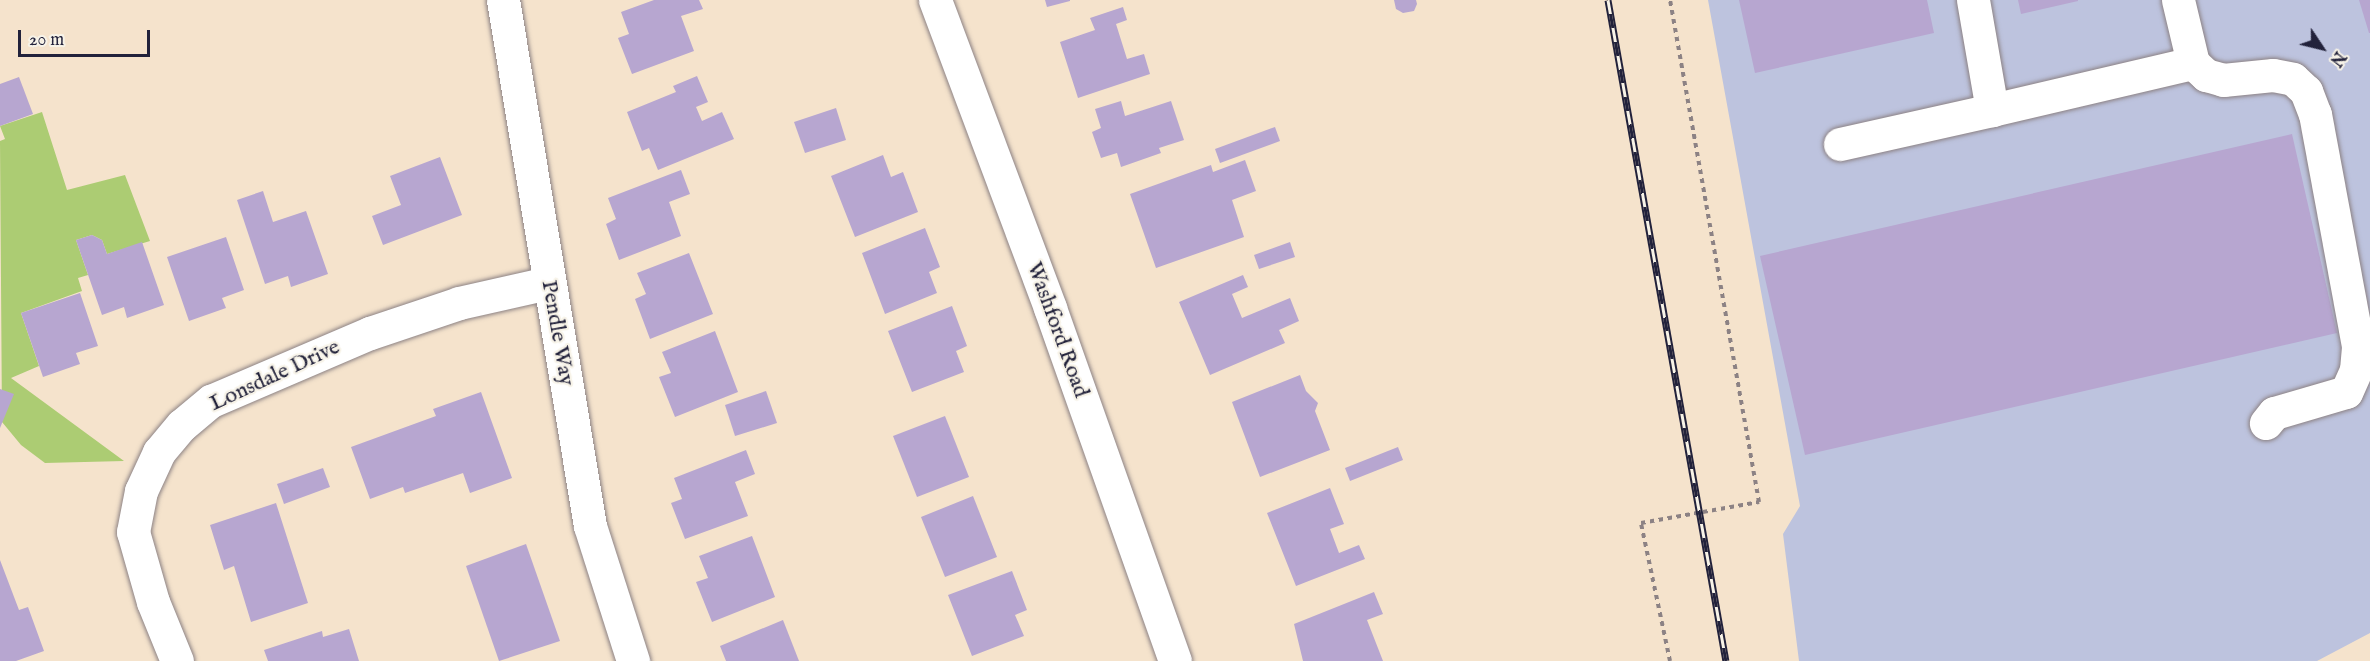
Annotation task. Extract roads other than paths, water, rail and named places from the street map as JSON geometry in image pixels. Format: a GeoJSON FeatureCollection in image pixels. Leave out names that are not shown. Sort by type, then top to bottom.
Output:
{"type":"FeatureCollection","features":[{"type":"Feature","properties":{"kind":"street","name":"Pendle Way"},"geometry":{"type":"LineString","coordinates":[[503,0],[590,526],[633,661]]}},
{"type":"Feature","properties":{"kind":"street","name":"Washford Road"},"geometry":{"type":"LineString","coordinates":[[935,0],[1050,308],[1175,661]]}},
{"type":"Feature","properties":{"kind":"street"},"geometry":{"type":"LineString","coordinates":[[1973,0],[1992,110]]}},
{"type":"Feature","properties":{"kind":"street"},"geometry":{"type":"LineString","coordinates":[[2178,0],[2193,63],[2206,75],[2223,80],[2273,75],[2293,79],[2306,90],[2315,114],[2358,347],[2356,370],[2346,392],[2274,413],[2266,423]]}},
{"type":"Feature","properties":{"kind":"street"},"geometry":{"type":"LineString","coordinates":[[1840,144],[2193,63]]}},
{"type":"Feature","properties":{"kind":"street","name":"Lonsdale Drive"},"geometry":{"type":"LineString","coordinates":[[177,661],[153,602],[134,532],[141,491],[159,452],[182,425],[211,401],[370,333],[459,303],[548,283]]}},
{"type":"Feature","properties":{"kind":"railway"},"geometry":{"type":"LineString","coordinates":[[1608,0],[1726,661]]}}]}
